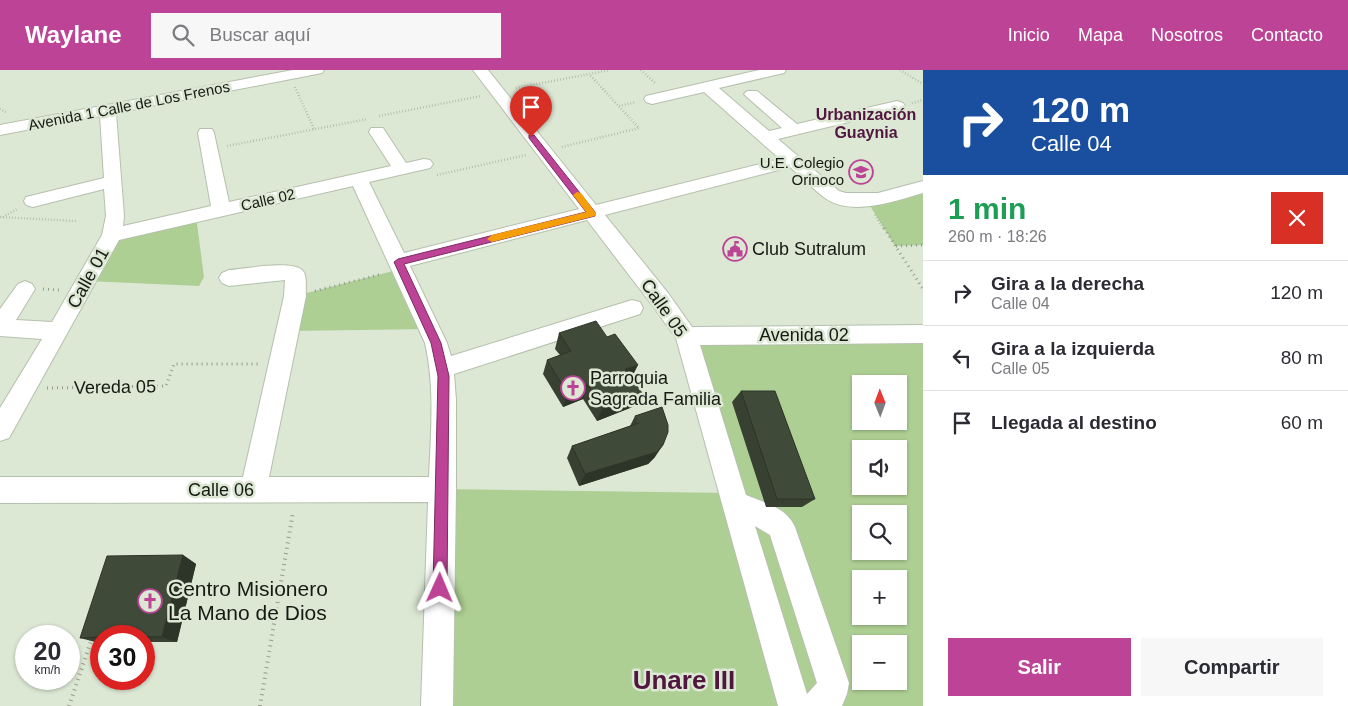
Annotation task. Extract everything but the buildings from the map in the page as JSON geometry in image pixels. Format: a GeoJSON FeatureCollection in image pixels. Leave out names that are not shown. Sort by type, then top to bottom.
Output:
{"type":"FeatureCollection","features":[{"type":"Feature","properties":{"kind":"street","name":"Avenida 1 Calle de Los Frenos"},"geometry":{"type":"LineString","coordinates":[[0,130],[317,70]]}},
{"type":"Feature","properties":{"kind":"street","name":"Calle 05"},"geometry":{"type":"LineString","coordinates":[[480,70],[660,299],[686,336],[794,706]]}},
{"type":"Feature","properties":{"kind":"street"},"geometry":{"type":"LineString","coordinates":[[652,99],[779,70]]}},
{"type":"Feature","properties":{"kind":"street"},"geometry":{"type":"LineString","coordinates":[[707,86],[833,195],[851,201],[867,202],[923,187]]}},
{"type":"Feature","properties":{"kind":"street"},"geometry":{"type":"LineString","coordinates":[[752,94],[794,130]]}},
{"type":"Feature","properties":{"kind":"street"},"geometry":{"type":"LineString","coordinates":[[764,137],[897,106]]}},
{"type":"Feature","properties":{"kind":"street","name":"Calle 01"},"geometry":{"type":"LineString","coordinates":[[0,430],[99,261],[112,235],[115,216],[108,110]]}},
{"type":"Feature","properties":{"kind":"street"},"geometry":{"type":"LineString","coordinates":[[377,132],[402,169]]}},
{"type":"Feature","properties":{"kind":"street"},"geometry":{"type":"LineString","coordinates":[[208,141],[221,210]]}},
{"type":"Feature","properties":{"kind":"street"},"geometry":{"type":"LineString","coordinates":[[400,265],[792,161]]}},
{"type":"Feature","properties":{"kind":"street","name":"Calle 02"},"geometry":{"type":"LineString","coordinates":[[112,235],[424,164]]}},
{"type":"Feature","properties":{"kind":"street"},"geometry":{"type":"LineString","coordinates":[[360,179],[436,343],[442,368],[444,400],[443,490],[437,706]]}},
{"type":"Feature","properties":{"kind":"street"},"geometry":{"type":"LineString","coordinates":[[33,201],[113,181]]}},
{"type":"Feature","properties":{"kind":"street"},"geometry":{"type":"LineString","coordinates":[[229,278],[289,272],[295,276],[295,296],[253,490]]}},
{"type":"Feature","properties":{"kind":"street"},"geometry":{"type":"LineString","coordinates":[[0,327],[26,289]]}},
{"type":"Feature","properties":{"kind":"street"},"geometry":{"type":"LineString","coordinates":[[442,368],[632,308]]}},
{"type":"Feature","properties":{"kind":"street"},"geometry":{"type":"LineString","coordinates":[[0,327],[58,331]]}},
{"type":"Feature","properties":{"kind":"street","name":"Avenida 02"},"geometry":{"type":"LineString","coordinates":[[686,336],[923,334]]}},
{"type":"Feature","properties":{"kind":"street","name":"Calle 06"},"geometry":{"type":"LineString","coordinates":[[0,490],[443,490]]}},
{"type":"Feature","properties":{"kind":"street"},"geometry":{"type":"LineString","coordinates":[[736,504],[773,520],[781,527],[833,684],[831,694],[818,706]]}},
{"type":"Feature","properties":{"kind":"path"},"geometry":{"type":"LineString","coordinates":[[208,141],[314,129],[610,70]]}},
{"type":"Feature","properties":{"kind":"path"},"geometry":{"type":"LineString","coordinates":[[900,70],[923,84]]}},
{"type":"Feature","properties":{"kind":"path"},"geometry":{"type":"LineString","coordinates":[[424,164],[431,176],[543,152],[639,128],[589,74]]}},
{"type":"Feature","properties":{"kind":"path"},"geometry":{"type":"LineString","coordinates":[[290,75],[314,129]]}},
{"type":"Feature","properties":{"kind":"path"},"geometry":{"type":"LineString","coordinates":[[867,202],[923,289]]}},
{"type":"Feature","properties":{"kind":"path"},"geometry":{"type":"LineString","coordinates":[[0,218],[76,221]]}},
{"type":"Feature","properties":{"kind":"path"},"geometry":{"type":"LineString","coordinates":[[895,246],[923,245]]}},
{"type":"Feature","properties":{"kind":"path"},"geometry":{"type":"LineString","coordinates":[[295,296],[400,265]]}},
{"type":"Feature","properties":{"kind":"path","name":"Vereda 05"},"geometry":{"type":"LineString","coordinates":[[24,388],[166,386],[174,364],[281,364]]}},
{"type":"Feature","properties":{"kind":"path"},"geometry":{"type":"LineString","coordinates":[[260,706],[297,490]]}},
{"type":"Feature","properties":{"kind":"path"},"geometry":{"type":"LineString","coordinates":[[70,706],[90,644]]}},
{"type":"Feature","properties":{"kind":"green space"},"geometry":{"type":"Polygon","coordinates":[[[923,187],[923,245],[895,246],[867,201],[923,187]]]}},
{"type":"Feature","properties":{"kind":"green space"},"geometry":{"type":"Polygon","coordinates":[[[196,216],[204,277],[199,286],[87,281],[112,235],[196,216]]]}},
{"type":"Feature","properties":{"kind":"green space"},"geometry":{"type":"Polygon","coordinates":[[[401,269],[430,329],[288,331],[295,296],[401,269]]]}},
{"type":"Feature","properties":{"kind":"green space"},"geometry":{"type":"Polygon","coordinates":[[[923,334],[923,706],[437,706],[443,489],[732,493],[686,336],[923,334]]]}},
{"type":"Feature","properties":{"kind":"slow traffic"},"geometry":{"type":"LineString","coordinates":[[492,239],[592,214],[577,195]]}},
{"type":"Feature","properties":{"kind":"place","name":"U.E. Colegio Orinoco"},"geometry":{"type":"Point","coordinates":[861,172]}},
{"type":"Feature","properties":{"kind":"place","name":"Club Sutralum"},"geometry":{"type":"Point","coordinates":[735,249]}},
{"type":"Feature","properties":{"kind":"place","name":"Parroquia Sagrada Familia"},"geometry":{"type":"Point","coordinates":[573,388]}},
{"type":"Feature","properties":{"kind":"place","name":"Centro Misionero La Mano de Dios"},"geometry":{"type":"Point","coordinates":[150,601]}},
{"type":"Feature","properties":{"kind":"district","name":"Urbanización Guaynia"},"geometry":{"type":"Point","coordinates":[866,123]}},
{"type":"Feature","properties":{"kind":"district","name":"Unare III"},"geometry":{"type":"Point","coordinates":[684,680]}},
{"type":"Feature","properties":{"kind":"route"},"geometry":{"type":"LineString","coordinates":[[440,588],[444,376],[436,343],[398,262],[592,214],[531,137]]}}]}
